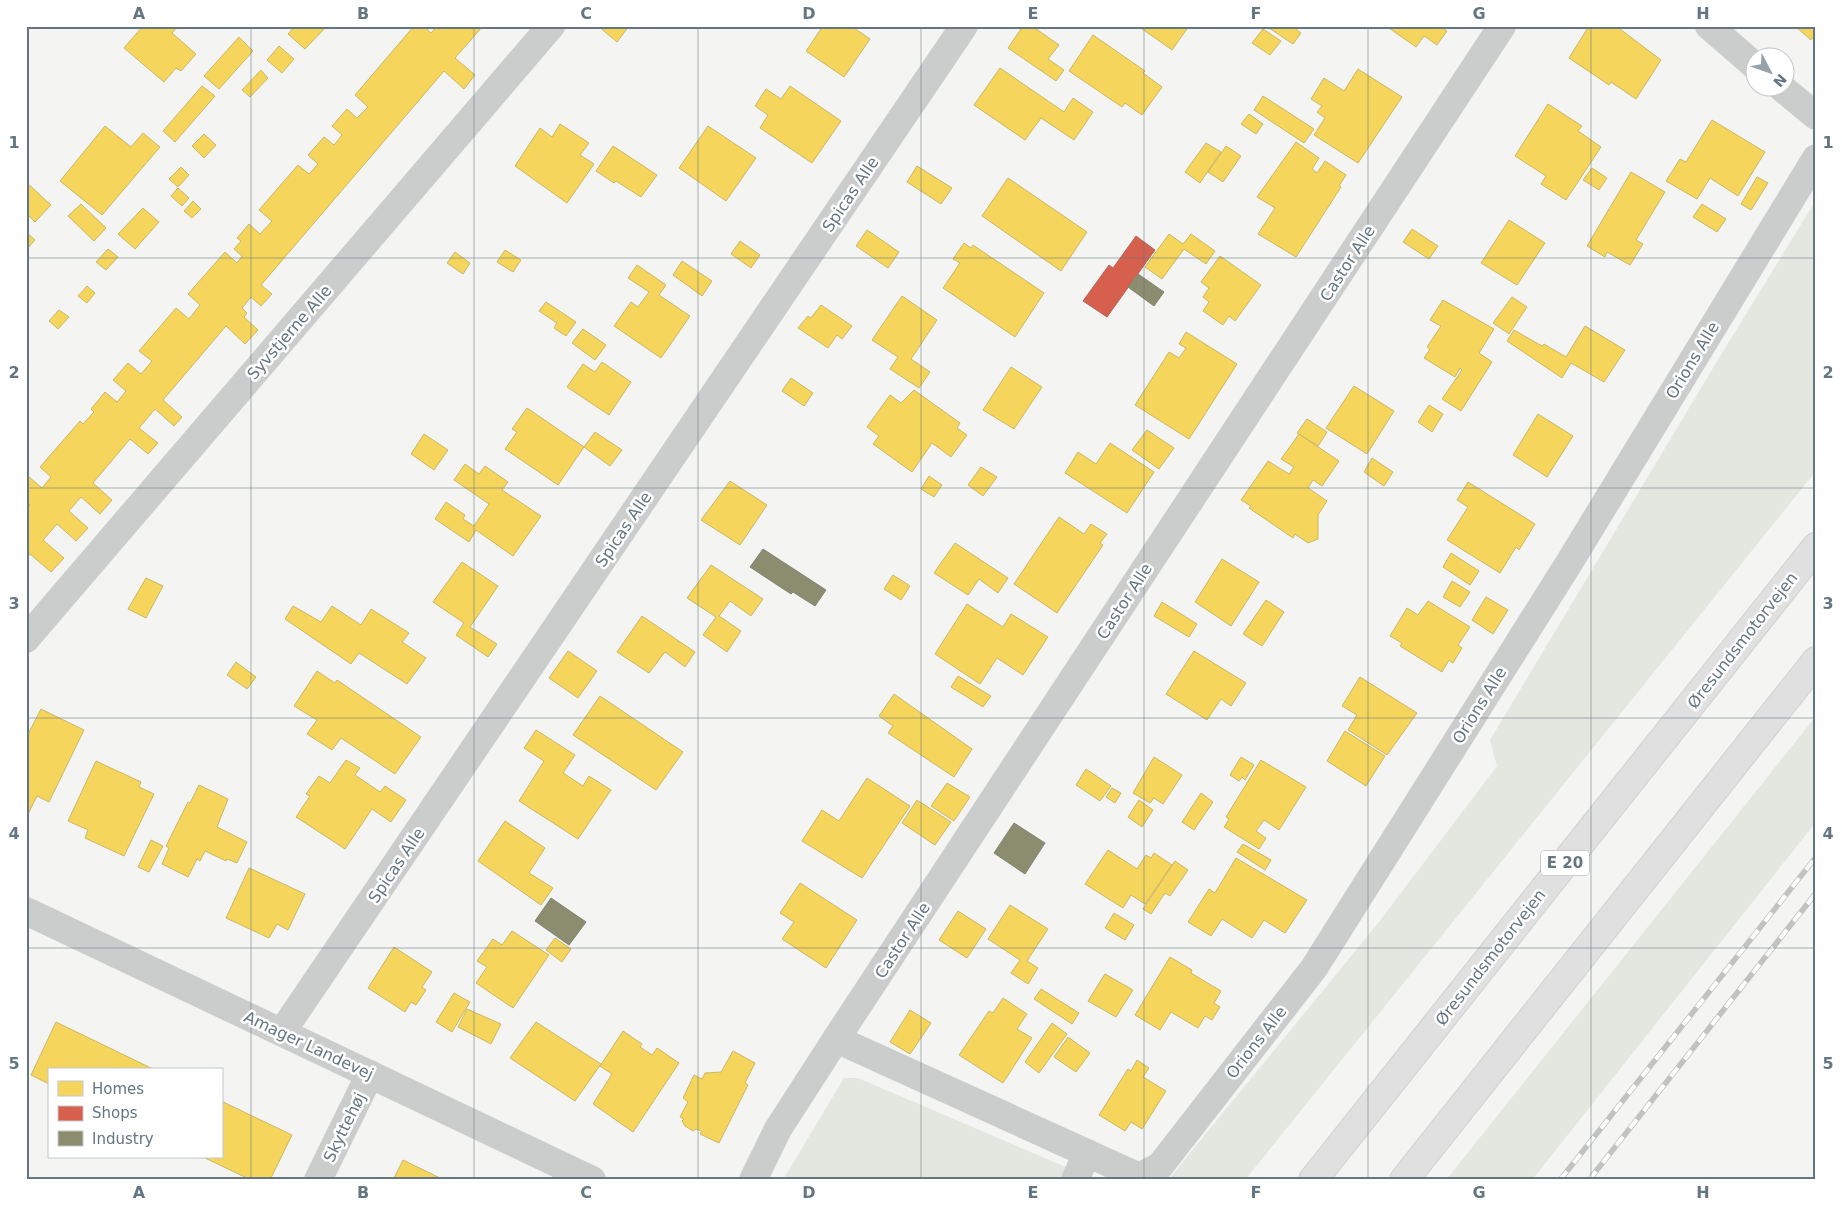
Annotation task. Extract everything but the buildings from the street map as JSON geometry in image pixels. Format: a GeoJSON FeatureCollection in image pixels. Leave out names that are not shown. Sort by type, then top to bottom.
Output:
{"type":"FeatureCollection","features":[{"type":"Feature","properties":{"kind":"highway","name":"Øresundsmotorvejen"},"geometry":{"type":"LineString","coordinates":[[1314,1180],[1816,547]]}},
{"type":"Feature","properties":{"kind":"highway"},"geometry":{"type":"LineString","coordinates":[[1404,1180],[1816,661]]}},
{"type":"Feature","properties":{"kind":"street","name":"Syvstjerne Alle"},"geometry":{"type":"LineString","coordinates":[[26,639],[551,26]]}},
{"type":"Feature","properties":{"kind":"street","name":"Spicas Alle"},"geometry":{"type":"LineString","coordinates":[[282,1032],[964,26]]}},
{"type":"Feature","properties":{"kind":"street","name":"Castor Alle"},"geometry":{"type":"LineString","coordinates":[[753,1180],[778,1129],[836,1039],[1502,26]]}},
{"type":"Feature","properties":{"kind":"street"},"geometry":{"type":"LineString","coordinates":[[1709,26],[1744,56]]}},
{"type":"Feature","properties":{"kind":"street"},"geometry":{"type":"LineString","coordinates":[[1794,98],[1816,116]]}},
{"type":"Feature","properties":{"kind":"street","name":"Orions Alle"},"geometry":{"type":"LineString","coordinates":[[836,1039],[1088,1154],[1141,1176],[1160,1166],[1314,968],[1569,562],[1816,158]]}},
{"type":"Feature","properties":{"kind":"street","name":"Amager Landevej"},"geometry":{"type":"LineString","coordinates":[[26,911],[592,1180]]}},
{"type":"Feature","properties":{"kind":"street","name":"Skyttehøj"},"geometry":{"type":"LineString","coordinates":[[318,1180],[370,1074]]}},
{"type":"Feature","properties":{"kind":"street"},"geometry":{"type":"LineString","coordinates":[[1075,1180],[1088,1154]]}},
{"type":"Feature","properties":{"kind":"shaded area"},"geometry":{"type":"Polygon","coordinates":[[[1816,200],[1816,471],[1245,1180],[1168,1180],[1379,922],[1497,766],[1490,740],[1816,200]]]}},
{"type":"Feature","properties":{"kind":"shaded area"},"geometry":{"type":"Polygon","coordinates":[[[1816,716],[1816,822],[1532,1180],[1446,1180],[1816,716]]]}},
{"type":"Feature","properties":{"kind":"shaded area"},"geometry":{"type":"Polygon","coordinates":[[[844,1078],[858,1078],[1096,1180],[783,1180],[844,1078]]]}},
{"type":"Feature","properties":{"kind":"railway"},"geometry":{"type":"LineString","coordinates":[[1560,1180],[1816,857]]}},
{"type":"Feature","properties":{"kind":"railway"},"geometry":{"type":"LineString","coordinates":[[1589,1180],[1816,893]]}}]}
